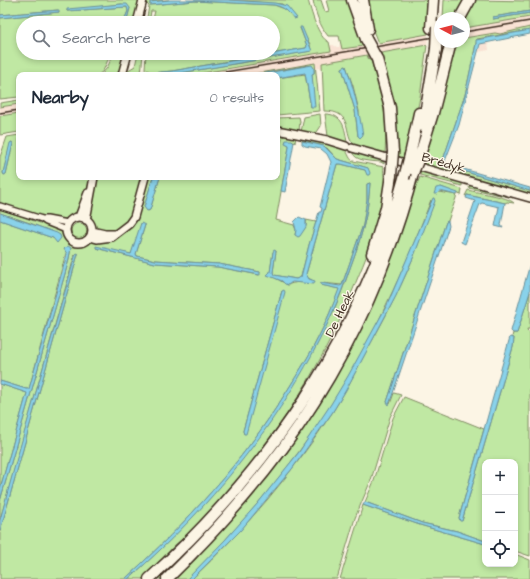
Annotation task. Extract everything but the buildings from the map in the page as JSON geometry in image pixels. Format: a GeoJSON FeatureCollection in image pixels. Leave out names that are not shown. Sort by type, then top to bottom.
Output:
{"type":"FeatureCollection","features":[{"type":"Feature","properties":{"kind":"highway"},"geometry":{"type":"LineString","coordinates":[[327,363],[378,236],[386,208],[393,152],[390,108],[377,59],[352,0]]}},
{"type":"Feature","properties":{"kind":"highway"},"geometry":{"type":"LineString","coordinates":[[362,0],[368,39]]}},
{"type":"Feature","properties":{"kind":"highway","name":"De Heak"},"geometry":{"type":"LineString","coordinates":[[167,579],[214,532],[255,485],[288,441],[323,386],[347,343],[376,282],[396,230],[415,157],[422,98],[432,50],[434,28],[433,0]]}},
{"type":"Feature","properties":{"kind":"highway","name":"De Heak"},"geometry":{"type":"LineString","coordinates":[[437,12],[440,0]]}},
{"type":"Feature","properties":{"kind":"highway"},"geometry":{"type":"LineString","coordinates":[[463,12],[470,0]]}},
{"type":"Feature","properties":{"kind":"highway"},"geometry":{"type":"LineString","coordinates":[[415,157],[435,104],[450,48]]}},
{"type":"Feature","properties":{"kind":"highway","name":"De Heak"},"geometry":{"type":"LineString","coordinates":[[149,579],[205,525],[241,485],[282,432],[327,363],[351,319],[369,279],[410,176]]}},
{"type":"Feature","properties":{"kind":"street"},"geometry":{"type":"LineString","coordinates":[[139,16],[143,0]]}},
{"type":"Feature","properties":{"kind":"street"},"geometry":{"type":"LineString","coordinates":[[123,72],[126,60]]}},
{"type":"Feature","properties":{"kind":"street","name":"Brédyk"},"geometry":{"type":"LineString","coordinates":[[280,131],[308,136],[349,147],[530,198]]}},
{"type":"Feature","properties":{"kind":"street"},"geometry":{"type":"LineString","coordinates":[[83,218],[93,180]]}},
{"type":"Feature","properties":{"kind":"street"},"geometry":{"type":"LineString","coordinates":[[91,234],[104,239],[112,238],[124,229],[134,217],[145,180]]}},
{"type":"Feature","properties":{"kind":"street"},"geometry":{"type":"LineString","coordinates":[[0,206],[67,226]]}},
{"type":"Feature","properties":{"kind":"street"},"geometry":{"type":"LineString","coordinates":[[83,218],[91,225],[91,234],[84,243],[76,243],[69,238],[67,226],[73,219],[83,218]]}},
{"type":"Feature","properties":{"kind":"shaded area"},"geometry":{"type":"Polygon","coordinates":[[[530,17],[530,27],[500,34],[495,33],[470,37],[470,27],[530,17]]]}},
{"type":"Feature","properties":{"kind":"shaded area"},"geometry":{"type":"Polygon","coordinates":[[[428,34],[427,45],[381,53],[378,43],[428,34]]]}},
{"type":"Feature","properties":{"kind":"shaded area"},"geometry":{"type":"Polygon","coordinates":[[[488,42],[489,50],[478,52],[481,43],[488,42]]]}},
{"type":"Feature","properties":{"kind":"shaded area"},"geometry":{"type":"Polygon","coordinates":[[[341,43],[353,47],[364,46],[367,55],[315,69],[285,69],[266,72],[208,72],[310,54],[325,46],[333,45],[339,47],[341,43]]]}},
{"type":"Feature","properties":{"kind":"shaded area"},"geometry":{"type":"Polygon","coordinates":[[[16,104],[16,113],[0,116],[0,107],[16,104]]]}},
{"type":"Feature","properties":{"kind":"green space"},"geometry":{"type":"Polygon","coordinates":[[[0,0],[140,0],[136,16],[128,16],[130,8],[122,4],[67,11],[127,7],[128,11],[126,16],[20,16],[59,12],[58,10],[0,15],[0,0]]]}},
{"type":"Feature","properties":{"kind":"green space"},"geometry":{"type":"Polygon","coordinates":[[[146,0],[169,0],[150,2],[150,5],[195,1],[274,5],[285,9],[295,19],[296,17],[282,4],[229,0],[308,0],[318,30],[329,42],[331,51],[280,60],[280,56],[311,51],[310,44],[300,28],[307,46],[306,48],[280,52],[280,16],[154,16],[155,11],[151,11],[150,16],[147,16],[149,6],[146,3],[146,0]]]}},
{"type":"Feature","properties":{"kind":"green space"},"geometry":{"type":"Polygon","coordinates":[[[313,0],[321,0],[325,12],[329,11],[326,0],[349,0],[364,46],[342,49],[339,36],[328,36],[320,23],[313,0]]]}},
{"type":"Feature","properties":{"kind":"green space"},"geometry":{"type":"Polygon","coordinates":[[[367,0],[431,0],[428,34],[378,43],[372,28],[368,8],[370,8],[369,1],[367,0]]]}},
{"type":"Feature","properties":{"kind":"green space"},"geometry":{"type":"Polygon","coordinates":[[[444,0],[466,0],[460,12],[443,12],[444,0]]]}},
{"type":"Feature","properties":{"kind":"green space"},"geometry":{"type":"Polygon","coordinates":[[[474,1],[530,1],[530,11],[493,17],[493,19],[530,13],[530,17],[470,27],[470,12],[468,12],[474,1]]]}},
{"type":"Feature","properties":{"kind":"green space"},"geometry":{"type":"Polygon","coordinates":[[[16,16],[16,60],[108,60],[103,71],[16,72],[16,97],[0,99],[0,18],[16,16]]]}},
{"type":"Feature","properties":{"kind":"green space"},"geometry":{"type":"Polygon","coordinates":[[[530,27],[530,30],[477,39],[465,95],[442,163],[446,166],[530,191],[530,195],[421,165],[446,76],[456,48],[470,48],[470,37],[495,33],[500,34],[530,27]]]}},
{"type":"Feature","properties":{"kind":"green space"},"geometry":{"type":"Polygon","coordinates":[[[427,45],[420,97],[413,132],[405,160],[398,157],[399,150],[394,108],[381,53],[427,45]]]}},
{"type":"Feature","properties":{"kind":"green space"},"geometry":{"type":"Polygon","coordinates":[[[367,55],[369,60],[371,60],[381,93],[385,116],[385,154],[355,145],[351,141],[344,119],[334,112],[324,111],[322,63],[367,55]],[[346,66],[342,68],[355,110],[358,136],[359,111],[346,66]]]}},
{"type":"Feature","properties":{"kind":"green space"},"geometry":{"type":"Polygon","coordinates":[[[111,60],[123,60],[119,72],[104,72],[111,60]]]}},
{"type":"Feature","properties":{"kind":"green space"},"geometry":{"type":"Polygon","coordinates":[[[136,60],[142,60],[141,72],[125,72],[135,66],[136,60]]]}},
{"type":"Feature","properties":{"kind":"green space"},"geometry":{"type":"Polygon","coordinates":[[[146,60],[236,60],[162,72],[146,72],[149,71],[145,69],[146,60]]]}},
{"type":"Feature","properties":{"kind":"green space"},"geometry":{"type":"Polygon","coordinates":[[[257,60],[278,60],[208,72],[186,72],[257,60]]]}},
{"type":"Feature","properties":{"kind":"green space"},"geometry":{"type":"Polygon","coordinates":[[[315,63],[320,111],[280,115],[280,78],[305,74],[311,107],[312,73],[314,73],[314,68],[308,65],[265,72],[315,63]]]}},
{"type":"Feature","properties":{"kind":"green space"},"geometry":{"type":"Polygon","coordinates":[[[16,100],[16,104],[0,107],[0,103],[16,100]]]}},
{"type":"Feature","properties":{"kind":"green space"},"geometry":{"type":"Polygon","coordinates":[[[16,113],[16,132],[0,135],[0,116],[16,113]]]}},
{"type":"Feature","properties":{"kind":"green space"},"geometry":{"type":"Polygon","coordinates":[[[320,114],[321,126],[317,132],[301,132],[304,117],[320,114]]]}},
{"type":"Feature","properties":{"kind":"green space"},"geometry":{"type":"Polygon","coordinates":[[[325,114],[336,116],[339,119],[344,127],[347,143],[329,138],[325,114]]]}},
{"type":"Feature","properties":{"kind":"green space"},"geometry":{"type":"Polygon","coordinates":[[[299,117],[299,131],[280,128],[280,118],[299,117]]]}},
{"type":"Feature","properties":{"kind":"green space"},"geometry":{"type":"Polygon","coordinates":[[[280,133],[296,136],[295,143],[294,141],[286,143],[289,147],[276,220],[294,225],[296,230],[295,235],[304,229],[306,220],[316,222],[301,277],[296,279],[274,275],[273,272],[276,251],[273,252],[270,273],[268,274],[288,285],[312,280],[308,278],[306,274],[337,164],[366,171],[368,168],[337,159],[327,148],[302,141],[302,137],[343,148],[353,161],[384,167],[384,196],[373,240],[342,316],[307,382],[266,444],[219,502],[188,535],[176,544],[142,579],[128,579],[177,533],[222,484],[263,431],[300,374],[315,348],[340,296],[363,227],[368,206],[370,183],[367,184],[367,199],[363,225],[342,285],[321,283],[321,285],[340,289],[312,350],[287,391],[251,443],[192,513],[125,579],[0,579],[0,531],[78,254],[75,254],[0,520],[0,501],[71,248],[66,253],[29,389],[0,381],[0,220],[53,238],[60,235],[0,213],[0,209],[60,230],[69,242],[75,246],[84,246],[91,242],[107,241],[120,236],[132,226],[137,218],[148,180],[152,180],[144,207],[148,211],[150,210],[159,180],[280,180],[280,142],[282,139],[280,139],[280,133]],[[145,225],[131,254],[96,248],[155,263],[218,267],[259,275],[260,272],[219,264],[155,260],[137,256],[136,254],[145,225]],[[282,291],[243,431],[244,434],[282,291]]]}},
{"type":"Feature","properties":{"kind":"green space"},"geometry":{"type":"Polygon","coordinates":[[[16,136],[16,180],[90,180],[79,212],[69,218],[59,219],[0,203],[0,157],[7,137],[16,136]],[[11,142],[3,173],[4,175],[6,174],[13,143],[11,142]]]}},
{"type":"Feature","properties":{"kind":"green space"},"geometry":{"type":"Polygon","coordinates":[[[352,151],[384,160],[384,164],[381,162],[360,159],[353,155],[352,151]]]}},
{"type":"Feature","properties":{"kind":"green space"},"geometry":{"type":"Polygon","coordinates":[[[422,170],[462,182],[462,186],[420,175],[422,170]]]}},
{"type":"Feature","properties":{"kind":"green space"},"geometry":{"type":"Polygon","coordinates":[[[420,177],[462,189],[461,195],[441,187],[439,192],[457,195],[448,221],[446,222],[387,402],[390,404],[394,393],[401,395],[390,417],[371,480],[355,518],[337,579],[192,579],[231,541],[267,500],[301,458],[337,405],[380,327],[403,281],[416,251],[431,200],[407,260],[379,319],[348,377],[313,432],[269,490],[221,544],[187,579],[174,579],[196,559],[302,427],[415,184],[417,184],[420,177]]]}},
{"type":"Feature","properties":{"kind":"green space"},"geometry":{"type":"Polygon","coordinates":[[[96,180],[141,180],[134,207],[125,223],[117,228],[108,230],[96,229],[90,216],[96,180]]]}},
{"type":"Feature","properties":{"kind":"green space"},"geometry":{"type":"Polygon","coordinates":[[[470,184],[512,197],[513,198],[469,188],[470,184]]]}},
{"type":"Feature","properties":{"kind":"green space"},"geometry":{"type":"Polygon","coordinates":[[[468,190],[505,198],[514,203],[505,203],[467,195],[465,196],[468,190]]]}},
{"type":"Feature","properties":{"kind":"green space"},"geometry":{"type":"Polygon","coordinates":[[[76,223],[82,223],[87,228],[85,237],[82,239],[76,239],[71,234],[71,228],[76,223]]]}},
{"type":"Feature","properties":{"kind":"green space"},"geometry":{"type":"Polygon","coordinates":[[[380,260],[321,382],[277,449],[228,510],[161,579],[157,579],[189,549],[227,509],[276,448],[380,260]]]}},
{"type":"Feature","properties":{"kind":"green space"},"geometry":{"type":"Polygon","coordinates":[[[530,292],[530,329],[527,329],[530,333],[530,556],[518,552],[518,459],[482,459],[482,540],[457,531],[422,523],[365,502],[374,481],[393,418],[404,397],[484,429],[459,518],[462,521],[513,347],[513,333],[517,333],[530,292]]]}},
{"type":"Feature","properties":{"kind":"green space"},"geometry":{"type":"Polygon","coordinates":[[[0,384],[27,393],[0,489],[0,384]]]}},
{"type":"Feature","properties":{"kind":"green space"},"geometry":{"type":"Polygon","coordinates":[[[363,505],[420,525],[482,543],[482,567],[518,567],[518,555],[530,560],[530,579],[340,579],[363,505]]]}},
{"type":"Feature","properties":{"kind":"water"},"geometry":{"type":"Polygon","coordinates":[[[169,0],[229,0],[275,3],[287,6],[297,18],[294,19],[286,10],[274,5],[195,1],[150,5],[150,2],[169,0]]]}},
{"type":"Feature","properties":{"kind":"water"},"geometry":{"type":"Polygon","coordinates":[[[122,4],[127,4],[130,8],[128,16],[126,16],[128,11],[127,7],[67,11],[67,9],[122,4]]]}},
{"type":"Feature","properties":{"kind":"water"},"geometry":{"type":"Polygon","coordinates":[[[59,10],[59,12],[0,18],[0,15],[59,10]]]}},
{"type":"Feature","properties":{"kind":"water"},"geometry":{"type":"Polygon","coordinates":[[[530,11],[530,13],[493,19],[493,17],[530,11]]]}},
{"type":"Feature","properties":{"kind":"water"},"geometry":{"type":"Polygon","coordinates":[[[300,27],[302,27],[312,51],[280,56],[280,52],[306,48],[307,46],[300,27]]]}},
{"type":"Feature","properties":{"kind":"water"},"geometry":{"type":"Polygon","coordinates":[[[530,30],[530,34],[480,44],[459,125],[445,161],[446,164],[530,188],[530,191],[446,166],[442,163],[465,95],[476,40],[530,30]]]}},
{"type":"Feature","properties":{"kind":"water"},"geometry":{"type":"Polygon","coordinates":[[[236,60],[258,60],[186,72],[162,72],[236,60]]]}},
{"type":"Feature","properties":{"kind":"water"},"geometry":{"type":"Polygon","coordinates":[[[312,65],[314,68],[314,73],[312,74],[315,107],[311,107],[305,73],[280,77],[280,72],[272,72],[312,65]]]}},
{"type":"Feature","properties":{"kind":"water"},"geometry":{"type":"Polygon","coordinates":[[[346,66],[360,117],[363,135],[360,138],[358,136],[355,110],[342,68],[346,66]]]}},
{"type":"Feature","properties":{"kind":"water"},"geometry":{"type":"Polygon","coordinates":[[[286,140],[292,140],[294,142],[285,192],[281,191],[289,147],[289,145],[285,143],[286,140]]]}},
{"type":"Feature","properties":{"kind":"water"},"geometry":{"type":"Polygon","coordinates":[[[302,141],[324,146],[337,159],[368,168],[370,173],[367,175],[365,170],[337,164],[306,274],[309,279],[315,281],[314,284],[292,282],[288,285],[267,275],[270,272],[273,252],[274,250],[276,251],[273,272],[274,275],[296,279],[301,277],[319,212],[321,212],[322,208],[320,207],[331,162],[327,154],[321,149],[305,146],[302,144],[302,141]]]}},
{"type":"Feature","properties":{"kind":"water"},"geometry":{"type":"Polygon","coordinates":[[[12,142],[6,174],[4,175],[3,173],[10,143],[12,142]]]}},
{"type":"Feature","properties":{"kind":"water"},"geometry":{"type":"Polygon","coordinates":[[[152,180],[159,180],[150,210],[147,211],[144,207],[152,180]]]}},
{"type":"Feature","properties":{"kind":"water"},"geometry":{"type":"Polygon","coordinates":[[[370,183],[368,206],[363,227],[350,268],[333,312],[311,356],[287,398],[259,438],[197,513],[163,547],[128,579],[125,579],[192,513],[212,491],[251,443],[300,371],[322,330],[339,289],[321,285],[321,283],[342,285],[363,225],[367,199],[367,184],[370,183]]]}},
{"type":"Feature","properties":{"kind":"water"},"geometry":{"type":"Polygon","coordinates":[[[441,187],[458,194],[456,195],[440,191],[437,194],[434,194],[436,188],[441,187]]]}},
{"type":"Feature","properties":{"kind":"water"},"geometry":{"type":"Polygon","coordinates":[[[467,195],[505,203],[501,225],[503,228],[495,226],[499,207],[482,203],[480,204],[465,244],[461,242],[475,201],[466,198],[467,195]]]}},
{"type":"Feature","properties":{"kind":"water"},"geometry":{"type":"Polygon","coordinates":[[[433,198],[435,201],[414,256],[396,296],[346,390],[332,413],[292,469],[241,530],[192,579],[187,579],[258,503],[299,452],[331,404],[387,305],[433,198]]]}},
{"type":"Feature","properties":{"kind":"water"},"geometry":{"type":"Polygon","coordinates":[[[0,213],[57,233],[61,238],[57,243],[53,238],[0,220],[0,213]]]}},
{"type":"Feature","properties":{"kind":"water"},"geometry":{"type":"Polygon","coordinates":[[[299,217],[306,220],[306,227],[298,237],[295,235],[296,230],[294,222],[299,217]]]}},
{"type":"Feature","properties":{"kind":"water"},"geometry":{"type":"Polygon","coordinates":[[[448,221],[449,226],[389,405],[387,402],[446,222],[448,221]]]}},
{"type":"Feature","properties":{"kind":"water"},"geometry":{"type":"Polygon","coordinates":[[[141,223],[145,225],[136,254],[137,256],[155,260],[219,264],[260,272],[260,275],[218,267],[155,263],[96,248],[96,246],[131,254],[141,223]]]}},
{"type":"Feature","properties":{"kind":"water"},"geometry":{"type":"Polygon","coordinates":[[[68,246],[71,248],[68,263],[0,501],[0,489],[27,393],[0,384],[0,381],[29,389],[67,254],[64,249],[68,246]]]}},
{"type":"Feature","properties":{"kind":"water"},"geometry":{"type":"Polygon","coordinates":[[[76,253],[78,254],[0,531],[0,520],[76,253]]]}},
{"type":"Feature","properties":{"kind":"water"},"geometry":{"type":"Polygon","coordinates":[[[530,264],[530,292],[517,333],[513,333],[511,331],[530,264]]]}},
{"type":"Feature","properties":{"kind":"water"},"geometry":{"type":"Polygon","coordinates":[[[284,290],[285,292],[246,434],[244,434],[243,431],[282,291],[284,290]]]}},
{"type":"Feature","properties":{"kind":"water"},"geometry":{"type":"Polygon","coordinates":[[[510,337],[514,338],[513,347],[462,521],[460,521],[459,518],[510,337]]]}},
{"type":"Feature","properties":{"kind":"water"},"geometry":{"type":"Polygon","coordinates":[[[365,502],[422,523],[457,531],[482,540],[482,543],[420,525],[363,505],[365,502]]]}},
{"type":"Feature","properties":{"kind":"railway"},"geometry":{"type":"LineString","coordinates":[[470,31],[530,21]]}},
{"type":"Feature","properties":{"kind":"railway"},"geometry":{"type":"LineString","coordinates":[[225,72],[434,37]]}},
{"type":"Feature","properties":{"kind":"railway"},"geometry":{"type":"LineString","coordinates":[[0,113],[16,110]]}}]}
